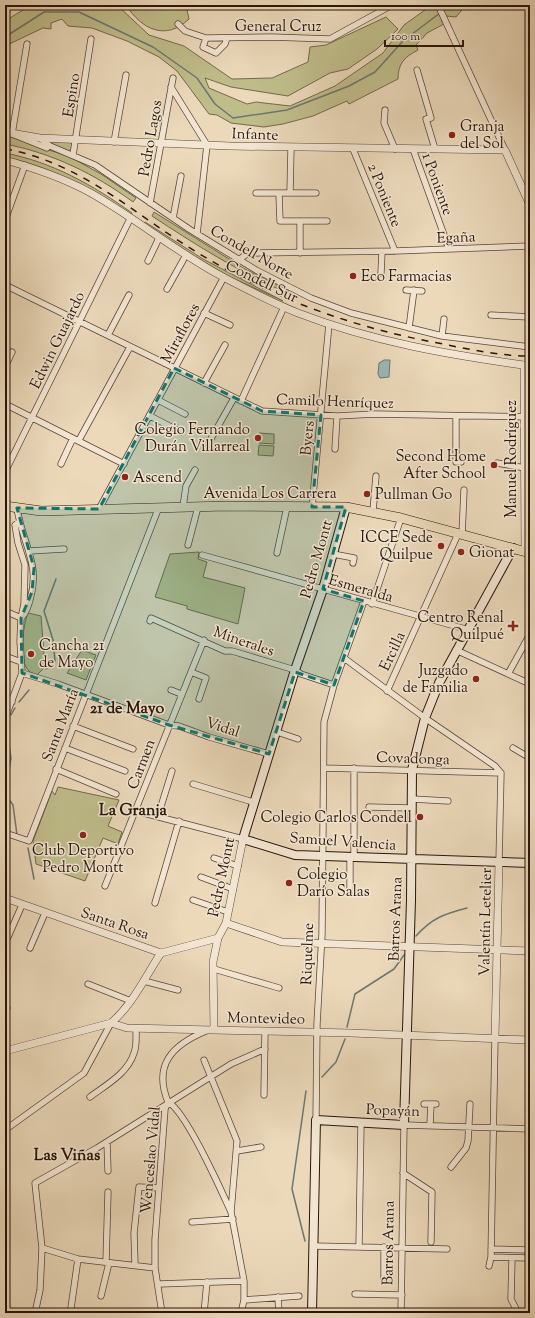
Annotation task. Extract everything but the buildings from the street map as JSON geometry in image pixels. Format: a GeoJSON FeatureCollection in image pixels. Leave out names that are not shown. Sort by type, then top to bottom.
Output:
{"type":"FeatureCollection","features":[{"type":"Feature","properties":{"kind":"main road","name":"Avenida Los Carrera"},"geometry":{"type":"LineString","coordinates":[[5,506],[41,511],[198,506],[346,507],[401,518],[527,552]]}},
{"type":"Feature","properties":{"kind":"main road","name":"Pedro Montt"},"geometry":{"type":"LineString","coordinates":[[243,839],[295,670],[323,589],[346,507]]}},
{"type":"Feature","properties":{"kind":"main road","name":"Barros Arana"},"geometry":{"type":"LineString","coordinates":[[404,1125],[412,770],[425,718],[439,684],[456,650],[513,548]]}},
{"type":"Feature","properties":{"kind":"main road","name":"Samuel Valencia"},"geometry":{"type":"LineString","coordinates":[[243,839],[295,855],[530,864]]}},
{"type":"Feature","properties":{"kind":"main road","name":"Popayán"},"geometry":{"type":"LineString","coordinates":[[316,1120],[404,1125]]}},
{"type":"Feature","properties":{"kind":"main road","name":"Riquelme"},"geometry":{"type":"LineString","coordinates":[[312,1313],[316,1120]]}},
{"type":"Feature","properties":{"kind":"street","name":"General Cruz"},"geometry":{"type":"LineString","coordinates":[[178,24],[185,31],[206,38],[271,37],[330,39],[392,5]]}},
{"type":"Feature","properties":{"kind":"street"},"geometry":{"type":"LineString","coordinates":[[438,5],[530,206]]}},
{"type":"Feature","properties":{"kind":"street","name":"General Cruz"},"geometry":{"type":"LineString","coordinates":[[206,38],[203,47],[216,53],[225,44],[227,38]]}},
{"type":"Feature","properties":{"kind":"street","name":"Espino"},"geometry":{"type":"LineString","coordinates":[[73,155],[91,39]]}},
{"type":"Feature","properties":{"kind":"street"},"geometry":{"type":"LineString","coordinates":[[8,133],[27,44]]}},
{"type":"Feature","properties":{"kind":"street"},"geometry":{"type":"LineString","coordinates":[[417,70],[431,118],[426,119],[436,149]]}},
{"type":"Feature","properties":{"kind":"street"},"geometry":{"type":"LineString","coordinates":[[114,142],[126,75]]}},
{"type":"Feature","properties":{"kind":"street","name":"Pedro Lagos"},"geometry":{"type":"LineString","coordinates":[[150,203],[173,78]]}},
{"type":"Feature","properties":{"kind":"street"},"geometry":{"type":"LineString","coordinates":[[172,87],[207,145],[197,234]]}},
{"type":"Feature","properties":{"kind":"street"},"geometry":{"type":"LineString","coordinates":[[385,110],[384,123],[395,150]]}},
{"type":"Feature","properties":{"kind":"street","name":"Infante"},"geometry":{"type":"LineString","coordinates":[[8,133],[40,138],[114,142],[291,148],[505,150]]}},
{"type":"Feature","properties":{"kind":"street","name":"Condell Norte"},"geometry":{"type":"LineString","coordinates":[[8,133],[73,155],[95,165],[197,234],[242,258],[256,270],[324,303],[351,313],[442,336],[530,347]]}},
{"type":"Feature","properties":{"kind":"street","name":"Condell Norte"},"geometry":{"type":"LineString","coordinates":[[40,138],[45,144],[66,153]]}},
{"type":"Feature","properties":{"kind":"street"},"geometry":{"type":"LineString","coordinates":[[290,193],[291,148]]}},
{"type":"Feature","properties":{"kind":"street","name":"2 Poniente"},"geometry":{"type":"LineString","coordinates":[[353,148],[395,252]]}},
{"type":"Feature","properties":{"kind":"street","name":"1 Poniente"},"geometry":{"type":"LineString","coordinates":[[413,150],[449,249]]}},
{"type":"Feature","properties":{"kind":"street","name":"Condell Sur"},"geometry":{"type":"LineString","coordinates":[[5,160],[25,165],[57,177],[90,192],[186,255],[224,277],[284,307],[329,324],[422,349],[527,366]]}},
{"type":"Feature","properties":{"kind":"street"},"geometry":{"type":"LineString","coordinates":[[5,220],[25,165]]}},
{"type":"Feature","properties":{"kind":"street"},"geometry":{"type":"LineString","coordinates":[[173,218],[181,176]]}},
{"type":"Feature","properties":{"kind":"street"},"geometry":{"type":"LineString","coordinates":[[256,193],[316,193]]}},
{"type":"Feature","properties":{"kind":"street"},"geometry":{"type":"LineString","coordinates":[[279,194],[280,221],[327,221]]}},
{"type":"Feature","properties":{"kind":"street","name":"Edwin Guajardo"},"geometry":{"type":"LineString","coordinates":[[5,472],[130,219]]}},
{"type":"Feature","properties":{"kind":"street"},"geometry":{"type":"LineString","coordinates":[[300,221],[300,253]]}},
{"type":"Feature","properties":{"kind":"street"},"geometry":{"type":"LineString","coordinates":[[148,261],[159,238]]}},
{"type":"Feature","properties":{"kind":"street","name":"Egaña"},"geometry":{"type":"LineString","coordinates":[[242,258],[248,253],[395,252],[530,246]]}},
{"type":"Feature","properties":{"kind":"street"},"geometry":{"type":"LineString","coordinates":[[382,252],[382,273]]}},
{"type":"Feature","properties":{"kind":"street"},"geometry":{"type":"LineString","coordinates":[[167,289],[186,255]]}},
{"type":"Feature","properties":{"kind":"street","name":"Miraflores"},"geometry":{"type":"LineString","coordinates":[[99,508],[224,277]]}},
{"type":"Feature","properties":{"kind":"street","name":"Camilo Henríquez"},"geometry":{"type":"LineString","coordinates":[[5,285],[262,411],[337,416],[375,414],[527,417]]}},
{"type":"Feature","properties":{"kind":"street"},"geometry":{"type":"LineString","coordinates":[[406,290],[422,291]]}},
{"type":"Feature","properties":{"kind":"street"},"geometry":{"type":"LineString","coordinates":[[409,328],[414,290]]}},
{"type":"Feature","properties":{"kind":"street"},"geometry":{"type":"LineString","coordinates":[[108,336],[129,295]]}},
{"type":"Feature","properties":{"kind":"street"},"geometry":{"type":"LineString","coordinates":[[241,401],[284,307]]}},
{"type":"Feature","properties":{"kind":"street"},"geometry":{"type":"LineString","coordinates":[[204,313],[230,325]]}},
{"type":"Feature","properties":{"kind":"street"},"geometry":{"type":"LineString","coordinates":[[492,315],[530,318]]}},
{"type":"Feature","properties":{"kind":"street"},"geometry":{"type":"LineString","coordinates":[[442,336],[444,319]]}},
{"type":"Feature","properties":{"kind":"street","name":"Byers"},"geometry":{"type":"LineString","coordinates":[[312,507],[329,324]]}},
{"type":"Feature","properties":{"kind":"street"},"geometry":{"type":"LineString","coordinates":[[204,383],[225,345]]}},
{"type":"Feature","properties":{"kind":"street"},"geometry":{"type":"LineString","coordinates":[[61,464],[130,347]]}},
{"type":"Feature","properties":{"kind":"street"},"geometry":{"type":"LineString","coordinates":[[5,367],[12,352]]}},
{"type":"Feature","properties":{"kind":"street","name":"Manuel Rodríguez"},"geometry":{"type":"LineString","coordinates":[[527,366],[528,459],[525,468],[527,552]]}},
{"type":"Feature","properties":{"kind":"street"},"geometry":{"type":"LineString","coordinates":[[208,444],[234,398]]}},
{"type":"Feature","properties":{"kind":"street"},"geometry":{"type":"LineString","coordinates":[[158,400],[185,414]]}},
{"type":"Feature","properties":{"kind":"street"},"geometry":{"type":"LineString","coordinates":[[5,404],[32,416],[124,464]]}},
{"type":"Feature","properties":{"kind":"street"},"geometry":{"type":"LineString","coordinates":[[150,416],[181,432]]}},
{"type":"Feature","properties":{"kind":"street"},"geometry":{"type":"LineString","coordinates":[[335,449],[337,416]]}},
{"type":"Feature","properties":{"kind":"street"},"geometry":{"type":"LineString","coordinates":[[456,416],[456,462],[461,462]]}},
{"type":"Feature","properties":{"kind":"street"},"geometry":{"type":"LineString","coordinates":[[497,463],[525,468]]}},
{"type":"Feature","properties":{"kind":"street"},"geometry":{"type":"LineString","coordinates":[[183,507],[186,486],[195,470]]}},
{"type":"Feature","properties":{"kind":"street"},"geometry":{"type":"LineString","coordinates":[[372,511],[376,476]]}},
{"type":"Feature","properties":{"kind":"street"},"geometry":{"type":"LineString","coordinates":[[460,534],[464,490]]}},
{"type":"Feature","properties":{"kind":"street"},"geometry":{"type":"LineString","coordinates":[[188,545],[198,506]]}},
{"type":"Feature","properties":{"kind":"street","name":"Santa María"},"geometry":{"type":"LineString","coordinates":[[5,833],[29,841],[159,507]]}},
{"type":"Feature","properties":{"kind":"street"},"geometry":{"type":"LineString","coordinates":[[277,553],[287,507]]}},
{"type":"Feature","properties":{"kind":"street"},"geometry":{"type":"LineString","coordinates":[[17,508],[19,522],[34,568],[34,583],[26,612],[21,618]]}},
{"type":"Feature","properties":{"kind":"street"},"geometry":{"type":"LineString","coordinates":[[372,604],[401,518]]}},
{"type":"Feature","properties":{"kind":"street"},"geometry":{"type":"LineString","coordinates":[[5,719],[22,673],[21,618],[24,604],[25,571],[15,525],[19,522]]}},
{"type":"Feature","properties":{"kind":"street","name":"Ercilla"},"geometry":{"type":"LineString","coordinates":[[387,691],[460,534]]}},
{"type":"Feature","properties":{"kind":"street"},"geometry":{"type":"LineString","coordinates":[[29,551],[64,549]]}},
{"type":"Feature","properties":{"kind":"street"},"geometry":{"type":"LineString","coordinates":[[333,554],[354,558],[353,563]]}},
{"type":"Feature","properties":{"kind":"street","name":"Esmeralda"},"geometry":{"type":"LineString","coordinates":[[202,555],[468,630]]}},
{"type":"Feature","properties":{"kind":"street","name":"Riquelme"},"geometry":{"type":"LineString","coordinates":[[316,1120],[324,856],[324,722],[326,708],[364,601]]}},
{"type":"Feature","properties":{"kind":"street"},"geometry":{"type":"LineString","coordinates":[[5,611],[21,618]]}},
{"type":"Feature","properties":{"kind":"street","name":"Minerales"},"geometry":{"type":"LineString","coordinates":[[150,621],[151,618],[204,640],[225,651],[232,651],[295,670],[301,674],[334,685]]}},
{"type":"Feature","properties":{"kind":"street"},"geometry":{"type":"LineString","coordinates":[[508,674],[530,634]]}},
{"type":"Feature","properties":{"kind":"street","name":"Carmen"},"geometry":{"type":"LineString","coordinates":[[105,886],[204,640]]}},
{"type":"Feature","properties":{"kind":"street"},"geometry":{"type":"LineString","coordinates":[[456,650],[530,684]]}},
{"type":"Feature","properties":{"kind":"street"},"geometry":{"type":"LineString","coordinates":[[5,656],[22,662]]}},
{"type":"Feature","properties":{"kind":"street"},"geometry":{"type":"LineString","coordinates":[[344,658],[387,691],[495,766],[501,773]]}},
{"type":"Feature","properties":{"kind":"street"},"geometry":{"type":"LineString","coordinates":[[191,672],[206,678],[199,699]]}},
{"type":"Feature","properties":{"kind":"street","name":"Vidal"},"geometry":{"type":"LineString","coordinates":[[22,673],[58,684],[169,725],[179,726],[209,737],[269,754]]}},
{"type":"Feature","properties":{"kind":"street"},"geometry":{"type":"LineString","coordinates":[[171,690],[181,694]]}},
{"type":"Feature","properties":{"kind":"street"},"geometry":{"type":"LineString","coordinates":[[5,699],[12,702]]}},
{"type":"Feature","properties":{"kind":"street"},"geometry":{"type":"LineString","coordinates":[[73,726],[133,749]]}},
{"type":"Feature","properties":{"kind":"street"},"geometry":{"type":"LineString","coordinates":[[277,732],[298,739]]}},
{"type":"Feature","properties":{"kind":"street"},"geometry":{"type":"LineString","coordinates":[[65,748],[125,771]]}},
{"type":"Feature","properties":{"kind":"street"},"geometry":{"type":"LineString","coordinates":[[513,748],[530,758]]}},
{"type":"Feature","properties":{"kind":"street","name":"Covadonga"},"geometry":{"type":"LineString","coordinates":[[324,768],[501,773]]}},
{"type":"Feature","properties":{"kind":"street"},"geometry":{"type":"LineString","coordinates":[[350,891],[354,768]]}},
{"type":"Feature","properties":{"kind":"street"},"geometry":{"type":"LineString","coordinates":[[56,769],[116,794]]}},
{"type":"Feature","properties":{"kind":"street"},"geometry":{"type":"LineString","coordinates":[[158,816],[172,771]]}},
{"type":"Feature","properties":{"kind":"street","name":"Valentín Letelier"},"geometry":{"type":"LineString","coordinates":[[489,1266],[491,1258],[501,773]]}},
{"type":"Feature","properties":{"kind":"street"},"geometry":{"type":"LineString","coordinates":[[193,784],[254,802]]}},
{"type":"Feature","properties":{"kind":"street"},"geometry":{"type":"LineString","coordinates":[[412,799],[448,800]]}},
{"type":"Feature","properties":{"kind":"street"},"geometry":{"type":"LineString","coordinates":[[369,807],[412,808]]}},
{"type":"Feature","properties":{"kind":"street","name":"Samuel Valencia"},"geometry":{"type":"LineString","coordinates":[[136,810],[243,839]]}},
{"type":"Feature","properties":{"kind":"street"},"geometry":{"type":"LineString","coordinates":[[155,902],[179,821]]}},
{"type":"Feature","properties":{"kind":"street","name":"Pedro Montt"},"geometry":{"type":"LineString","coordinates":[[214,1030],[214,968],[218,938],[226,923],[243,839]]}},
{"type":"Feature","properties":{"kind":"street"},"geometry":{"type":"LineString","coordinates":[[214,858],[238,866]]}},
{"type":"Feature","properties":{"kind":"street"},"geometry":{"type":"LineString","coordinates":[[201,877],[233,889]]}},
{"type":"Feature","properties":{"kind":"street","name":"Santa Rosa"},"geometry":{"type":"LineString","coordinates":[[5,898],[161,953],[218,938]]}},
{"type":"Feature","properties":{"kind":"street"},"geometry":{"type":"LineString","coordinates":[[193,900],[228,912]]}},
{"type":"Feature","properties":{"kind":"street"},"geometry":{"type":"LineString","coordinates":[[8,937],[22,905]]}},
{"type":"Feature","properties":{"kind":"street"},"geometry":{"type":"LineString","coordinates":[[30,948],[44,913]]}},
{"type":"Feature","properties":{"kind":"street"},"geometry":{"type":"LineString","coordinates":[[226,923],[282,942],[530,952]]}},
{"type":"Feature","properties":{"kind":"street"},"geometry":{"type":"LineString","coordinates":[[5,1130],[26,1117],[84,1073],[111,1023],[121,1014],[131,1001],[161,953]]}},
{"type":"Feature","properties":{"kind":"street"},"geometry":{"type":"LineString","coordinates":[[214,968],[279,988]]}},
{"type":"Feature","properties":{"kind":"street"},"geometry":{"type":"LineString","coordinates":[[144,981],[178,990]]}},
{"type":"Feature","properties":{"kind":"street"},"geometry":{"type":"LineString","coordinates":[[88,984],[131,1001]]}},
{"type":"Feature","properties":{"kind":"street"},"geometry":{"type":"LineString","coordinates":[[5,1014],[7,1008]]}},
{"type":"Feature","properties":{"kind":"street","name":"Montevideo"},"geometry":{"type":"LineString","coordinates":[[5,1051],[111,1023],[136,1028],[206,1031],[318,1032],[530,1040]]}},
{"type":"Feature","properties":{"kind":"street"},"geometry":{"type":"LineString","coordinates":[[90,1097],[123,1071],[130,1062],[134,1053],[136,1028]]}},
{"type":"Feature","properties":{"kind":"street","name":"Wenceslao Vidal"},"geometry":{"type":"LineString","coordinates":[[162,1313],[159,1284],[155,1268],[155,1240],[165,1109],[168,1102],[163,1090],[162,1076],[177,1046],[206,1031]]}},
{"type":"Feature","properties":{"kind":"street"},"geometry":{"type":"LineString","coordinates":[[264,1095],[265,1031]]}},
{"type":"Feature","properties":{"kind":"street"},"geometry":{"type":"LineString","coordinates":[[35,1313],[40,1290],[42,1248],[34,1183],[107,1142],[168,1102],[231,1064],[265,1049]]}},
{"type":"Feature","properties":{"kind":"street"},"geometry":{"type":"LineString","coordinates":[[204,1060],[237,1141],[232,1216]]}},
{"type":"Feature","properties":{"kind":"street"},"geometry":{"type":"LineString","coordinates":[[168,1102],[172,1104],[181,1116],[204,1155],[232,1216],[244,1281],[244,1300],[241,1313]]}},
{"type":"Feature","properties":{"kind":"street"},"geometry":{"type":"LineString","coordinates":[[430,1104],[430,1126]]}},
{"type":"Feature","properties":{"kind":"street"},"geometry":{"type":"LineString","coordinates":[[451,1167],[466,1148],[470,1104]]}},
{"type":"Feature","properties":{"kind":"street"},"geometry":{"type":"LineString","coordinates":[[359,1247],[361,1123]]}},
{"type":"Feature","properties":{"kind":"street","name":"Popayán"},"geometry":{"type":"LineString","coordinates":[[404,1125],[530,1129]]}},
{"type":"Feature","properties":{"kind":"street","name":"Barros Arana"},"geometry":{"type":"LineString","coordinates":[[401,1313],[404,1125]]}},
{"type":"Feature","properties":{"kind":"street"},"geometry":{"type":"LineString","coordinates":[[107,1142],[108,1171]]}},
{"type":"Feature","properties":{"kind":"street"},"geometry":{"type":"LineString","coordinates":[[237,1152],[261,1147]]}},
{"type":"Feature","properties":{"kind":"street"},"geometry":{"type":"LineString","coordinates":[[403,1173],[432,1192],[431,1242]]}},
{"type":"Feature","properties":{"kind":"street"},"geometry":{"type":"LineString","coordinates":[[136,1265],[134,1233],[139,1187],[159,1188]]}},
{"type":"Feature","properties":{"kind":"street"},"geometry":{"type":"LineString","coordinates":[[101,1296],[107,1262],[108,1192]]}},
{"type":"Feature","properties":{"kind":"street"},"geometry":{"type":"LineString","coordinates":[[192,1222],[232,1216]]}},
{"type":"Feature","properties":{"kind":"street"},"geometry":{"type":"LineString","coordinates":[[314,1246],[447,1249]]}},
{"type":"Feature","properties":{"kind":"street"},"geometry":{"type":"LineString","coordinates":[[384,1247],[384,1278]]}},
{"type":"Feature","properties":{"kind":"street"},"geometry":{"type":"LineString","coordinates":[[42,1248],[78,1258],[155,1268]]}},
{"type":"Feature","properties":{"kind":"street"},"geometry":{"type":"LineString","coordinates":[[491,1249],[530,1250]]}},
{"type":"Feature","properties":{"kind":"street"},"geometry":{"type":"LineString","coordinates":[[71,1308],[78,1258]]}},
{"type":"Feature","properties":{"kind":"street"},"geometry":{"type":"LineString","coordinates":[[491,1258],[530,1258]]}},
{"type":"Feature","properties":{"kind":"street"},"geometry":{"type":"LineString","coordinates":[[512,1258],[511,1299],[518,1313]]}},
{"type":"Feature","properties":{"kind":"street"},"geometry":{"type":"LineString","coordinates":[[159,1284],[244,1281]]}},
{"type":"Feature","properties":{"kind":"street"},"geometry":{"type":"LineString","coordinates":[[204,1313],[207,1282]]}},
{"type":"Feature","properties":{"kind":"street"},"geometry":{"type":"LineString","coordinates":[[355,1294],[402,1295]]}},
{"type":"Feature","properties":{"kind":"street"},"geometry":{"type":"LineString","coordinates":[[244,1300],[300,1296]]}},
{"type":"Feature","properties":{"kind":"street"},"geometry":{"type":"LineString","coordinates":[[278,1297],[279,1313]]}},
{"type":"Feature","properties":{"kind":"highlighted area"},"geometry":{"type":"Polygon","coordinates":[[[174,368],[262,411],[321,415],[312,507],[346,507],[323,589],[364,601],[334,685],[295,672],[269,754],[169,725],[22,673],[21,618],[32,592],[34,568],[17,508],[99,509],[174,368]]]}},
{"type":"Feature","properties":{"kind":"shaded area"},"geometry":{"type":"Polygon","coordinates":[[[31,5],[117,5],[149,35],[184,46],[232,79],[272,78],[308,62],[310,47],[326,45],[386,17],[398,29],[377,49],[348,69],[330,73],[288,96],[231,87],[205,78],[209,88],[247,104],[256,102],[290,106],[335,86],[383,53],[404,25],[432,5],[466,5],[456,17],[446,16],[441,20],[444,24],[427,33],[416,45],[418,50],[409,55],[401,65],[398,79],[349,104],[347,101],[313,116],[283,124],[264,127],[231,123],[217,115],[209,114],[177,71],[159,57],[127,41],[92,28],[68,26],[62,19],[51,23],[51,29],[43,28],[5,46],[5,21],[31,5]]]}},
{"type":"Feature","properties":{"kind":"shaded area"},"geometry":{"type":"Polygon","coordinates":[[[126,5],[186,5],[189,19],[172,30],[155,30],[139,21],[126,5]]]}},
{"type":"Feature","properties":{"kind":"shaded area"},"geometry":{"type":"Polygon","coordinates":[[[5,135],[70,157],[101,174],[136,198],[133,202],[104,182],[56,159],[5,144],[5,135]]]}},
{"type":"Feature","properties":{"kind":"shaded area"},"geometry":{"type":"Polygon","coordinates":[[[50,141],[72,142],[71,152],[50,144],[50,141]]]}},
{"type":"Feature","properties":{"kind":"shaded area"},"geometry":{"type":"Polygon","coordinates":[[[5,153],[39,162],[72,176],[102,193],[132,213],[131,215],[86,187],[39,166],[5,157],[5,153]]]}},
{"type":"Feature","properties":{"kind":"shaded area"},"geometry":{"type":"Polygon","coordinates":[[[154,212],[245,269],[289,291],[287,293],[269,285],[218,258],[152,216],[154,212]]]}},
{"type":"Feature","properties":{"kind":"shaded area"},"geometry":{"type":"Polygon","coordinates":[[[145,222],[203,259],[283,301],[228,276],[179,247],[144,223],[145,222]]]}},
{"type":"Feature","properties":{"kind":"shaded area"},"geometry":{"type":"Polygon","coordinates":[[[259,433],[274,434],[274,444],[259,443],[259,433]]]}},
{"type":"Feature","properties":{"kind":"shaded area"},"geometry":{"type":"Polygon","coordinates":[[[259,445],[274,446],[273,456],[258,455],[259,445]]]}},
{"type":"Feature","properties":{"kind":"shaded area"},"geometry":{"type":"Polygon","coordinates":[[[199,552],[198,559],[207,562],[203,577],[245,588],[238,624],[187,609],[187,606],[155,597],[170,554],[199,552]]]}},
{"type":"Feature","properties":{"kind":"shaded area"},"geometry":{"type":"Polygon","coordinates":[[[28,613],[41,616],[45,667],[37,675],[29,671],[24,659],[22,643],[24,626],[28,613]]]}},
{"type":"Feature","properties":{"kind":"shaded area"},"geometry":{"type":"Polygon","coordinates":[[[82,650],[96,655],[86,680],[67,673],[82,650]]]}},
{"type":"Feature","properties":{"kind":"shaded area","name":"Club Deportivo Pedro Montt"},"geometry":{"type":"Polygon","coordinates":[[[58,787],[119,800],[108,826],[122,832],[118,844],[103,838],[85,881],[36,864],[33,841],[52,791],[55,795],[58,787]]]}},
{"type":"Feature","properties":{"kind":"water"},"geometry":{"type":"Polygon","coordinates":[[[384,360],[390,360],[389,377],[380,378],[378,374],[379,363],[384,360]]]}},
{"type":"Feature","properties":{"kind":"waterway"},"geometry":{"type":"LineString","coordinates":[[443,11],[448,5]]}},
{"type":"Feature","properties":{"kind":"waterway"},"geometry":{"type":"LineString","coordinates":[[5,37],[44,12],[79,12],[153,47],[197,78],[215,104],[233,118],[287,110],[349,86],[375,72],[403,41],[440,13]]}},
{"type":"Feature","properties":{"kind":"waterway"},"geometry":{"type":"LineString","coordinates":[[46,669],[55,661],[53,640],[44,611],[56,579]]}},
{"type":"Feature","properties":{"kind":"waterway"},"geometry":{"type":"LineString","coordinates":[[19,702],[29,690]]}},
{"type":"Feature","properties":{"kind":"waterway"},"geometry":{"type":"LineString","coordinates":[[11,715],[15,708]]}},
{"type":"Feature","properties":{"kind":"waterway"},"geometry":{"type":"LineString","coordinates":[[5,793],[11,758],[6,725]]}},
{"type":"Feature","properties":{"kind":"waterway"},"geometry":{"type":"LineString","coordinates":[[5,794],[13,805],[17,835]]}},
{"type":"Feature","properties":{"kind":"waterway"},"geometry":{"type":"LineString","coordinates":[[28,848],[34,879]]}},
{"type":"Feature","properties":{"kind":"waterway"},"geometry":{"type":"LineString","coordinates":[[416,936],[433,921],[452,912],[467,908]]}},
{"type":"Feature","properties":{"kind":"waterway"},"geometry":{"type":"LineString","coordinates":[[347,1027],[355,994],[394,969],[404,955]]}},
{"type":"Feature","properties":{"kind":"waterway"},"geometry":{"type":"LineString","coordinates":[[322,1077],[336,1062],[345,1039]]}},
{"type":"Feature","properties":{"kind":"waterway"},"geometry":{"type":"LineString","coordinates":[[305,1241],[292,1189],[306,1091]]}},
{"type":"Feature","properties":{"kind":"railway"},"geometry":{"type":"LineString","coordinates":[[5,149],[33,156],[58,165],[106,192],[198,253],[227,270],[256,285],[316,310],[378,330],[410,337],[486,352],[530,356]]}},
{"type":"Feature","properties":{"kind":"place","name":"Granja del Sol"},"geometry":{"type":"Point","coordinates":[452,135]}},
{"type":"Feature","properties":{"kind":"place","name":"Eco Farmacias"},"geometry":{"type":"Point","coordinates":[353,276]}},
{"type":"Feature","properties":{"kind":"place","name":"Colegio Fernando Durán Villarreal"},"geometry":{"type":"Point","coordinates":[258,438]}},
{"type":"Feature","properties":{"kind":"place","name":"Second Home After School"},"geometry":{"type":"Point","coordinates":[494,465]}},
{"type":"Feature","properties":{"kind":"place","name":"Ascend"},"geometry":{"type":"Point","coordinates":[125,477]}},
{"type":"Feature","properties":{"kind":"place","name":"Pullman Go"},"geometry":{"type":"Point","coordinates":[367,494]}},
{"type":"Feature","properties":{"kind":"place","name":"ICCE Sede Quilpue"},"geometry":{"type":"Point","coordinates":[441,546]}},
{"type":"Feature","properties":{"kind":"place","name":"Gionat"},"geometry":{"type":"Point","coordinates":[461,552]}},
{"type":"Feature","properties":{"kind":"place","name":"Centro Renal Quilpué"},"geometry":{"type":"Point","coordinates":[513,626]}},
{"type":"Feature","properties":{"kind":"place","name":"Cancha 21 de Mayo"},"geometry":{"type":"Point","coordinates":[31,654]}},
{"type":"Feature","properties":{"kind":"place","name":"Juzgado de Familia"},"geometry":{"type":"Point","coordinates":[476,679]}},
{"type":"Feature","properties":{"kind":"place","name":"Colegio Carlos Condell"},"geometry":{"type":"Point","coordinates":[420,817]}},
{"type":"Feature","properties":{"kind":"place","name":"Club Deportivo Pedro Montt"},"geometry":{"type":"Point","coordinates":[83,835]}},
{"type":"Feature","properties":{"kind":"place","name":"Colegio Darío Salas"},"geometry":{"type":"Point","coordinates":[289,883]}},
{"type":"Feature","properties":{"kind":"district","name":"21 de Mayo"},"geometry":{"type":"Point","coordinates":[127,707]}},
{"type":"Feature","properties":{"kind":"district","name":"La Granja"},"geometry":{"type":"Point","coordinates":[133,809]}},
{"type":"Feature","properties":{"kind":"district","name":"Las Viñas"},"geometry":{"type":"Point","coordinates":[67,1154]}}]}
